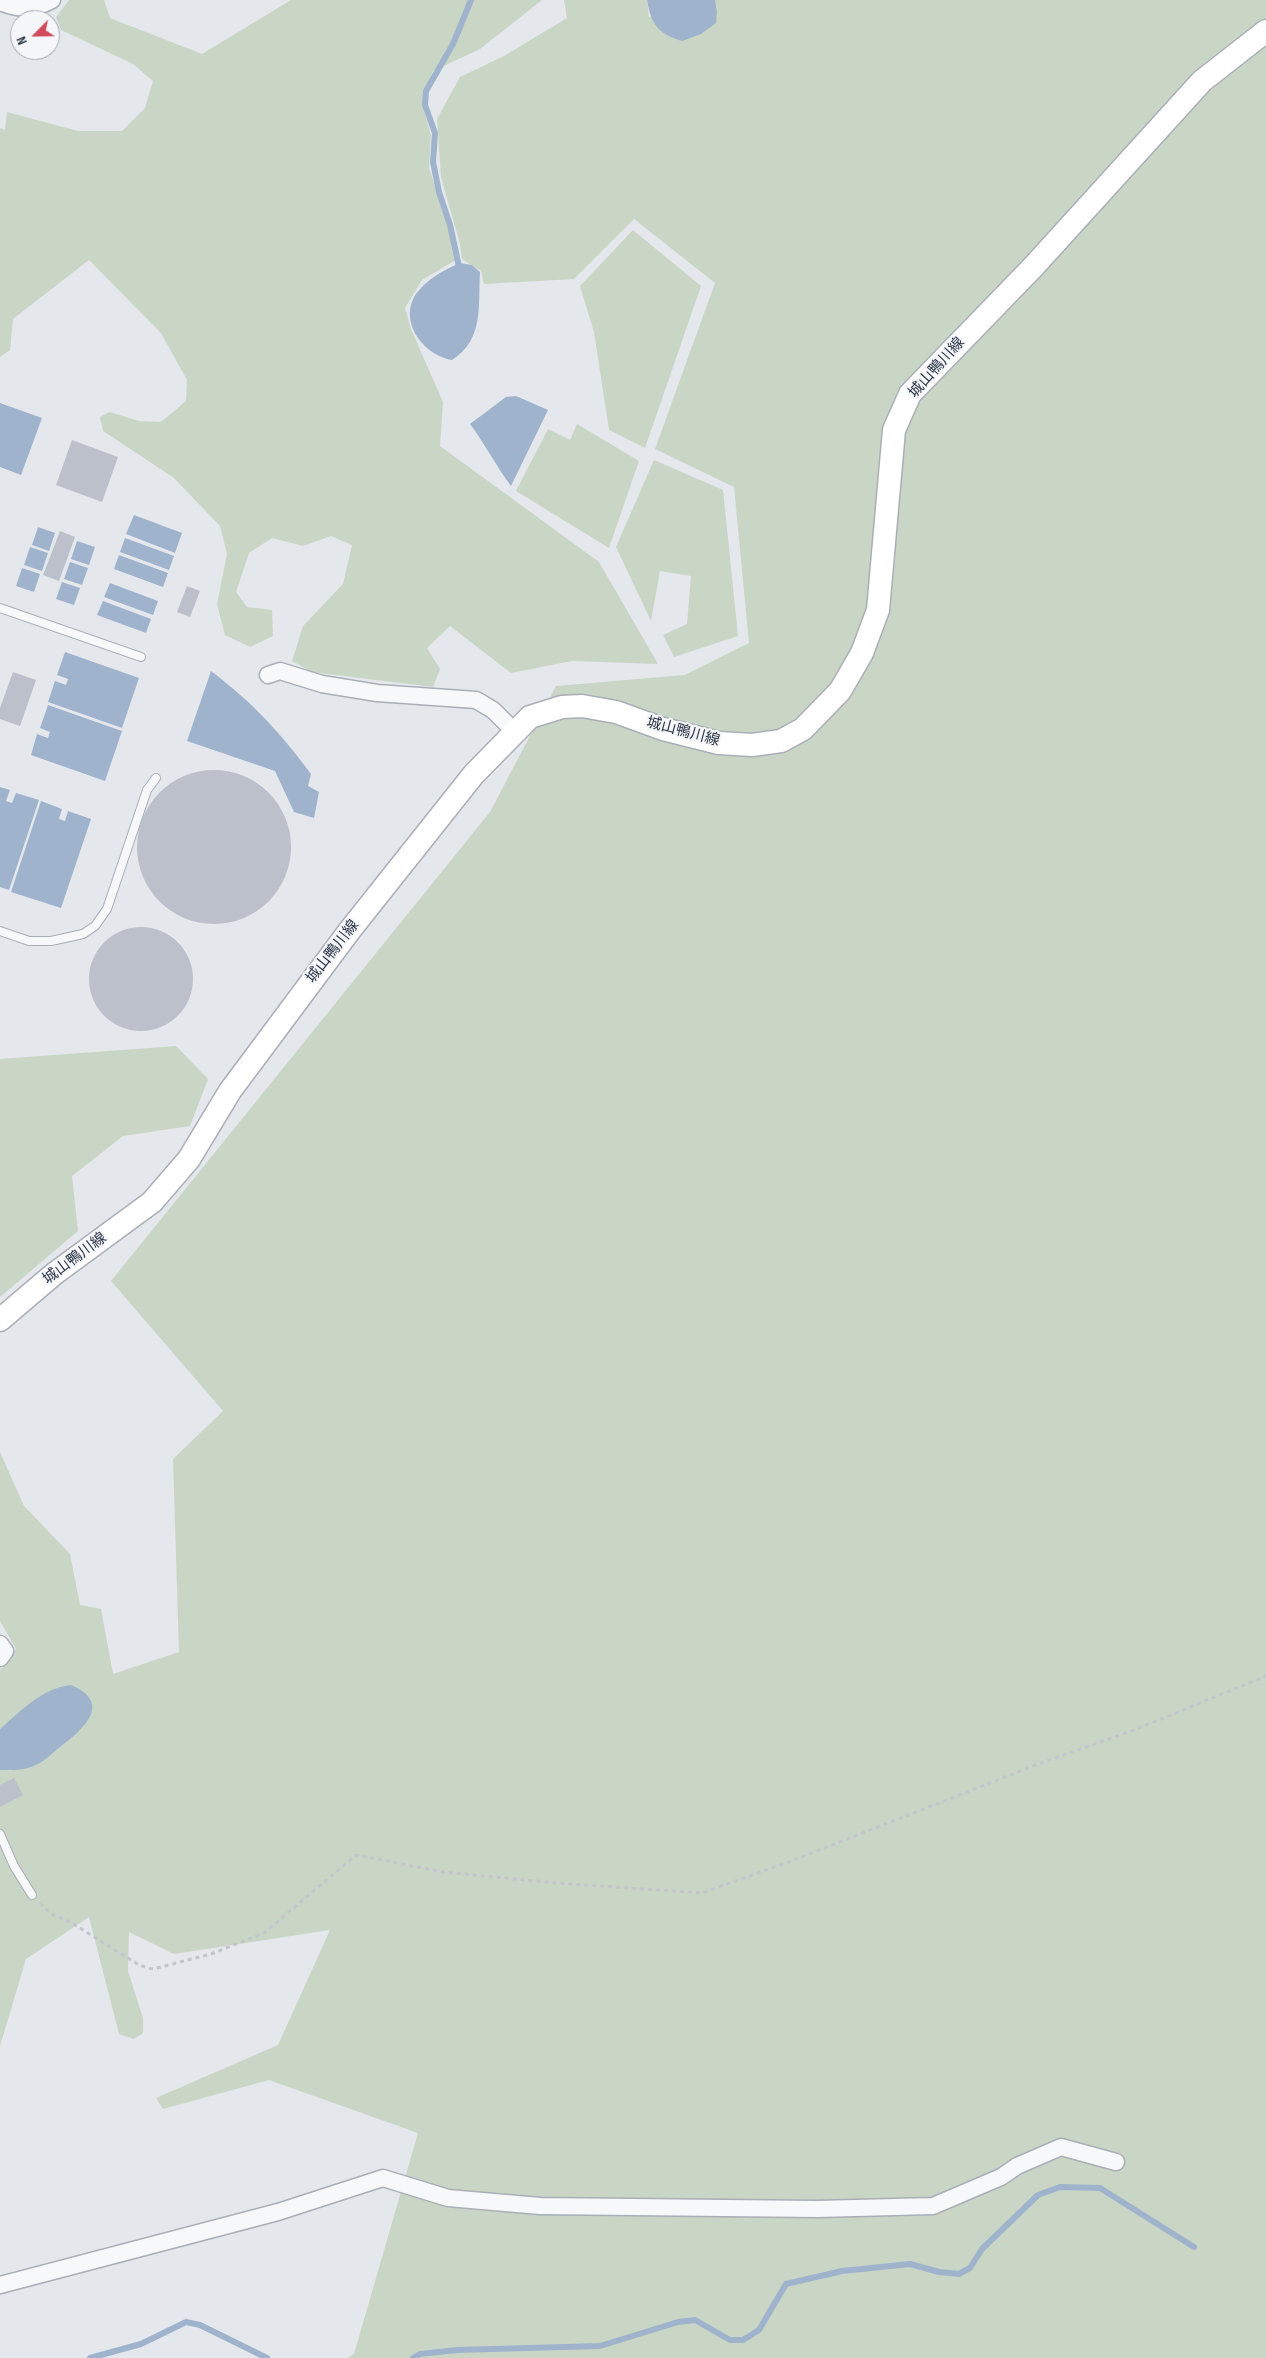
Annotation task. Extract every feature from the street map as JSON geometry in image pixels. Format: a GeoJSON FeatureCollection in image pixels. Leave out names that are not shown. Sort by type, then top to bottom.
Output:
{"type":"FeatureCollection","features":[{"type":"Feature","properties":{"kind":"main road","name":"城山鴨川線"},"geometry":{"type":"LineString","coordinates":[[0,1320],[54,1274],[152,1202],[189,1159],[230,1092],[350,930],[474,774],[530,717],[562,707],[582,706],[616,712],[663,729],[719,743],[752,745],[781,740],[803,729],[840,691],[862,653],[878,610],[894,430],[910,394],[1034,266],[1202,81],[1266,31]]}},
{"type":"Feature","properties":{"kind":"street"},"geometry":{"type":"LineString","coordinates":[[0,2],[14,8],[37,8],[52,0]]}},
{"type":"Feature","properties":{"kind":"street"},"geometry":{"type":"LineString","coordinates":[[268,674],[280,671],[322,684],[378,693],[476,700],[493,710],[515,732]]}},
{"type":"Feature","properties":{"kind":"street"},"geometry":{"type":"LineString","coordinates":[[0,1644],[5,1651],[0,1658]]}},
{"type":"Feature","properties":{"kind":"street"},"geometry":{"type":"LineString","coordinates":[[0,2285],[278,2212],[382,2178],[448,2198],[540,2206],[817,2209],[933,2206],[1001,2177],[1017,2166],[1061,2147],[1116,2162]]}},
{"type":"Feature","properties":{"kind":"lane"},"geometry":{"type":"LineString","coordinates":[[0,608],[141,657]]}},
{"type":"Feature","properties":{"kind":"lane"},"geometry":{"type":"LineString","coordinates":[[0,931],[28,941],[51,941],[82,934],[95,926],[107,909],[147,790],[156,778]]}},
{"type":"Feature","properties":{"kind":"lane"},"geometry":{"type":"LineString","coordinates":[[0,1834],[14,1866],[32,1895]]}},
{"type":"Feature","properties":{"kind":"path"},"geometry":{"type":"LineString","coordinates":[[32,1895],[51,1914],[72,1923],[139,1965],[153,1969],[211,1954],[264,1933],[356,1855],[443,1872],[556,1883],[702,1893],[789,1862],[1038,1764],[1134,1730],[1266,1676]]}},
{"type":"Feature","properties":{"kind":"green space"},"geometry":{"type":"Polygon","coordinates":[[[69,0],[104,0],[110,18],[202,54],[291,0],[542,0],[480,49],[433,71],[422,103],[431,135],[429,168],[456,251],[456,260],[422,280],[405,308],[411,329],[443,402],[440,446],[599,562],[658,664],[572,661],[511,673],[450,626],[427,648],[440,669],[433,687],[312,672],[292,661],[303,626],[343,584],[352,545],[331,536],[303,546],[272,538],[249,553],[236,592],[247,607],[272,610],[273,636],[250,647],[225,635],[217,604],[227,554],[220,526],[174,478],[103,431],[100,417],[110,412],[139,421],[161,422],[186,401],[187,380],[161,333],[89,260],[13,319],[10,350],[0,357],[0,128],[5,130],[7,112],[78,131],[122,131],[145,108],[153,81],[133,64],[61,30],[60,12],[69,0]]]}},
{"type":"Feature","properties":{"kind":"green space"},"geometry":{"type":"Polygon","coordinates":[[[564,0],[647,0],[649,17],[717,11],[715,0],[1266,0],[1266,2358],[347,2358],[354,2354],[418,2133],[269,2080],[163,2109],[156,2098],[278,2045],[330,1930],[174,1954],[129,1932],[128,1971],[143,2018],[143,2033],[134,2039],[119,2034],[89,1917],[26,1959],[0,2046],[0,1770],[12,1771],[39,1697],[0,1729],[0,1670],[16,1649],[0,1621],[0,1452],[24,1506],[70,1554],[80,1605],[101,1609],[113,1674],[179,1652],[173,1459],[223,1411],[111,1281],[490,812],[556,686],[685,675],[749,643],[734,487],[655,449],[715,283],[634,219],[574,279],[484,284],[481,271],[462,259],[460,244],[441,177],[437,119],[460,77],[504,56],[567,18],[564,0]]]}},
{"type":"Feature","properties":{"kind":"green space"},"geometry":{"type":"Polygon","coordinates":[[[633,230],[701,286],[645,448],[609,430],[594,332],[580,286],[633,230]]]}},
{"type":"Feature","properties":{"kind":"green space"},"geometry":{"type":"Polygon","coordinates":[[[577,424],[639,461],[609,548],[516,491],[548,429],[570,440],[577,424]]]}},
{"type":"Feature","properties":{"kind":"green space"},"geometry":{"type":"Polygon","coordinates":[[[654,460],[723,490],[738,636],[674,657],[663,635],[687,624],[691,576],[660,571],[651,621],[616,547],[654,460]]]}},
{"type":"Feature","properties":{"kind":"green space"},"geometry":{"type":"Polygon","coordinates":[[[176,1046],[208,1079],[190,1126],[123,1136],[72,1176],[78,1231],[0,1297],[0,1059],[176,1046]]]}},
{"type":"Feature","properties":{"kind":"water"},"geometry":{"type":"Polygon","coordinates":[[[647,0],[715,0],[717,11],[716,23],[701,34],[682,41],[667,35],[657,27],[651,16],[647,0]]]}},
{"type":"Feature","properties":{"kind":"water"},"geometry":{"type":"Polygon","coordinates":[[[460,263],[472,265],[480,272],[479,310],[470,343],[452,360],[441,357],[423,344],[416,335],[410,315],[411,304],[420,289],[448,268],[460,263]]]}},
{"type":"Feature","properties":{"kind":"water"},"geometry":{"type":"Polygon","coordinates":[[[516,396],[548,410],[511,486],[470,424],[506,397],[516,396]]]}},
{"type":"Feature","properties":{"kind":"water"},"geometry":{"type":"Polygon","coordinates":[[[0,403],[42,418],[21,475],[0,467],[0,403]]]}},
{"type":"Feature","properties":{"kind":"water"},"geometry":{"type":"Polygon","coordinates":[[[134,515],[182,533],[175,553],[126,534],[134,515]]]}},
{"type":"Feature","properties":{"kind":"water"},"geometry":{"type":"Polygon","coordinates":[[[38,527],[55,533],[49,551],[32,545],[38,527]]]}},
{"type":"Feature","properties":{"kind":"water"},"geometry":{"type":"Polygon","coordinates":[[[125,538],[174,556],[169,570],[120,552],[125,538]]]}},
{"type":"Feature","properties":{"kind":"water"},"geometry":{"type":"Polygon","coordinates":[[[77,541],[95,547],[89,565],[71,559],[77,541]]]}},
{"type":"Feature","properties":{"kind":"water"},"geometry":{"type":"Polygon","coordinates":[[[30,547],[48,553],[42,571],[24,565],[30,547]]]}},
{"type":"Feature","properties":{"kind":"water"},"geometry":{"type":"Polygon","coordinates":[[[119,555],[168,573],[163,587],[114,569],[119,555]]]}},
{"type":"Feature","properties":{"kind":"water"},"geometry":{"type":"Polygon","coordinates":[[[70,562],[88,568],[82,585],[64,579],[70,562]]]}},
{"type":"Feature","properties":{"kind":"water"},"geometry":{"type":"Polygon","coordinates":[[[22,568],[40,574],[34,592],[16,586],[22,568]]]}},
{"type":"Feature","properties":{"kind":"water"},"geometry":{"type":"Polygon","coordinates":[[[62,582],[80,588],[74,605],[56,599],[62,582]]]}},
{"type":"Feature","properties":{"kind":"water"},"geometry":{"type":"Polygon","coordinates":[[[110,583],[158,601],[153,615],[104,597],[110,583]]]}},
{"type":"Feature","properties":{"kind":"water"},"geometry":{"type":"Polygon","coordinates":[[[103,601],[151,619],[146,633],[97,615],[103,601]]]}},
{"type":"Feature","properties":{"kind":"water"},"geometry":{"type":"Polygon","coordinates":[[[65,652],[139,678],[122,728],[48,702],[55,681],[66,685],[68,679],[57,675],[65,652]]]}},
{"type":"Feature","properties":{"kind":"water"},"geometry":{"type":"Polygon","coordinates":[[[211,671],[265,719],[288,744],[311,774],[308,786],[319,792],[314,818],[294,812],[275,771],[187,741],[211,671]]]}},
{"type":"Feature","properties":{"kind":"water"},"geometry":{"type":"Polygon","coordinates":[[[48,705],[122,731],[105,781],[31,755],[37,734],[48,738],[50,732],[40,728],[48,705]]]}},
{"type":"Feature","properties":{"kind":"water"},"geometry":{"type":"Polygon","coordinates":[[[0,787],[10,790],[6,801],[12,803],[16,793],[39,800],[9,890],[0,887],[0,787]]]}},
{"type":"Feature","properties":{"kind":"water"},"geometry":{"type":"Polygon","coordinates":[[[41,801],[62,809],[59,819],[65,821],[68,811],[91,819],[61,908],[11,892],[41,801]]]}},
{"type":"Feature","properties":{"kind":"water"},"geometry":{"type":"Polygon","coordinates":[[[71,1685],[84,1692],[90,1700],[92,1708],[85,1724],[69,1740],[38,1764],[19,1770],[0,1770],[0,1729],[41,1695],[60,1687],[71,1685]]]}},
{"type":"Feature","properties":{"kind":"building"},"geometry":{"type":"Polygon","coordinates":[[[72,440],[118,457],[102,502],[56,485],[72,440]]]}},
{"type":"Feature","properties":{"kind":"building"},"geometry":{"type":"Polygon","coordinates":[[[60,531],[75,537],[59,581],[43,575],[60,531]]]}},
{"type":"Feature","properties":{"kind":"building"},"geometry":{"type":"Polygon","coordinates":[[[187,586],[200,591],[190,617],[177,612],[187,586]]]}},
{"type":"Feature","properties":{"kind":"building"},"geometry":{"type":"Polygon","coordinates":[[[13,672],[36,680],[20,726],[0,719],[0,708],[13,672]]]}},
{"type":"Feature","properties":{"kind":"building"},"geometry":{"type":"Polygon","coordinates":[[[214,770],[243,776],[257,783],[268,793],[278,804],[285,818],[291,847],[285,876],[278,890],[268,901],[257,911],[243,918],[214,924],[185,918],[171,911],[160,901],[150,890],[143,876],[137,847],[143,818],[150,804],[160,793],[171,783],[185,776],[214,770]]]}},
{"type":"Feature","properties":{"kind":"building"},"geometry":{"type":"Polygon","coordinates":[[[141,927],[161,931],[170,935],[178,942],[185,950],[189,959],[193,979],[189,999],[185,1008],[178,1016],[170,1023],[161,1027],[141,1031],[121,1027],[112,1023],[104,1016],[97,1008],[93,999],[89,979],[93,959],[97,950],[104,942],[112,935],[121,931],[141,927]]]}},
{"type":"Feature","properties":{"kind":"building"},"geometry":{"type":"Polygon","coordinates":[[[14,1778],[23,1795],[0,1807],[0,1785],[14,1778]]]}},
{"type":"Feature","properties":{"kind":"waterway"},"geometry":{"type":"LineString","coordinates":[[460,271],[450,225],[439,192],[433,162],[435,133],[425,105],[426,91],[453,44],[471,0]]}},
{"type":"Feature","properties":{"kind":"waterway"},"geometry":{"type":"LineString","coordinates":[[413,2358],[420,2354],[457,2350],[600,2346],[678,2322],[695,2320],[730,2340],[743,2340],[759,2330],[786,2284],[842,2271],[910,2264],[939,2272],[959,2274],[970,2268],[982,2249],[1038,2195],[1060,2187],[1100,2188],[1194,2247]]}},
{"type":"Feature","properties":{"kind":"waterway"},"geometry":{"type":"LineString","coordinates":[[90,2358],[141,2344],[186,2322],[200,2325],[267,2358]]}}]}
